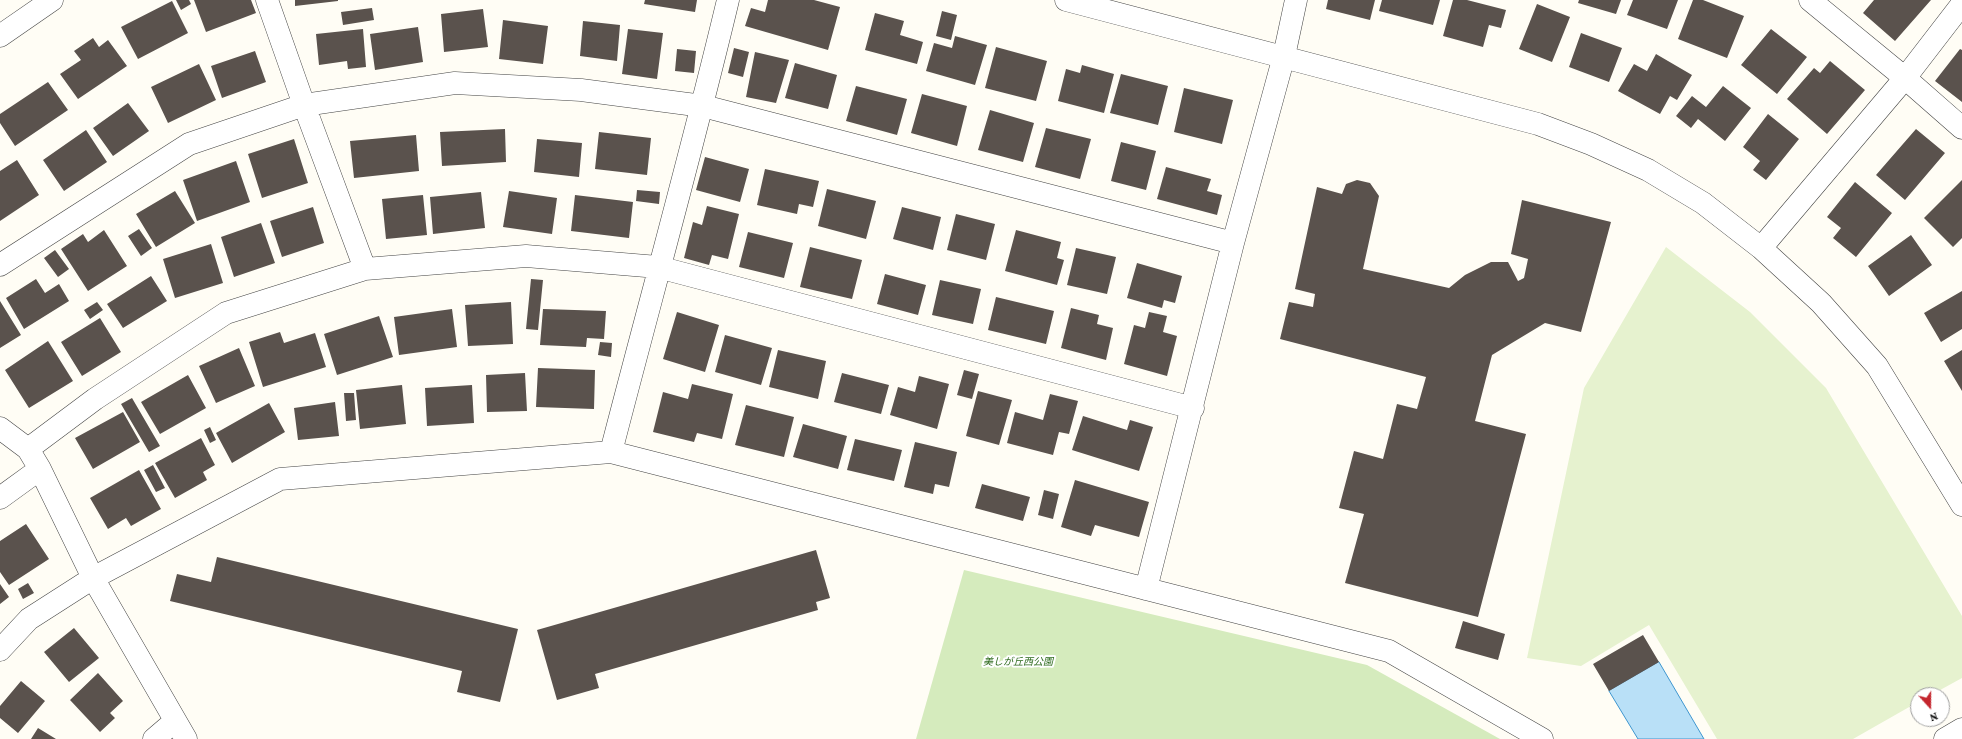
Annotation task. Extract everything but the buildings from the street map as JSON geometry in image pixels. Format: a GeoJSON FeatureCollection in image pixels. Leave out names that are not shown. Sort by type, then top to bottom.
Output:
{"type":"FeatureCollection","features":[{"type":"Feature","properties":{"kind":"street"},"geometry":{"type":"LineString","coordinates":[[0,36],[52,0]]}},
{"type":"Feature","properties":{"kind":"street"},"geometry":{"type":"LineString","coordinates":[[267,0],[365,269]]}},
{"type":"Feature","properties":{"kind":"street"},"geometry":{"type":"LineString","coordinates":[[611,452],[658,267],[703,106],[728,0]]}},
{"type":"Feature","properties":{"kind":"street"},"geometry":{"type":"LineString","coordinates":[[1066,0],[1284,56],[1538,124],[1591,144],[1648,170],[1696,199],[1761,248],[1821,303],[1877,366],[1962,505]]}},
{"type":"Feature","properties":{"kind":"street"},"geometry":{"type":"LineString","coordinates":[[1146,589],[1234,244],[1284,56],[1296,0]]}},
{"type":"Feature","properties":{"kind":"street"},"geometry":{"type":"LineString","coordinates":[[1810,0],[1905,78],[1962,128]]}},
{"type":"Feature","properties":{"kind":"street"},"geometry":{"type":"LineString","coordinates":[[1761,248],[1905,78],[1962,4]]}},
{"type":"Feature","properties":{"kind":"street"},"geometry":{"type":"LineString","coordinates":[[0,265],[189,144],[304,105],[455,83],[581,90],[703,106],[1234,244]]}},
{"type":"Feature","properties":{"kind":"street"},"geometry":{"type":"LineString","coordinates":[[28,449],[95,398],[226,313],[365,269],[526,256],[658,267],[1193,408]]}},
{"type":"Feature","properties":{"kind":"street"},"geometry":{"type":"LineString","coordinates":[[0,428],[28,449],[40,469],[93,578],[180,730],[154,739]]}},
{"type":"Feature","properties":{"kind":"street"},"geometry":{"type":"LineString","coordinates":[[0,650],[29,620],[93,578],[280,479],[611,452],[1389,651],[1542,739]]}},
{"type":"Feature","properties":{"kind":"street"},"geometry":{"type":"LineString","coordinates":[[0,498],[40,469]]}},
{"type":"Feature","properties":{"kind":"street"},"geometry":{"type":"LineString","coordinates":[[1945,739],[1962,729]]}},
{"type":"Feature","properties":{"kind":"green space"},"geometry":{"type":"Polygon","coordinates":[[[1666,247],[1750,312],[1826,388],[1962,616],[1962,678],[1946,687],[1910,687],[1910,707],[1853,739],[1717,739],[1649,625],[1581,666],[1527,658],[1584,388],[1666,247]]]}},
{"type":"Feature","properties":{"kind":"green space","name":"美しが丘西公園"},"geometry":{"type":"Polygon","coordinates":[[[964,570],[1367,665],[1500,739],[916,739],[964,570]]]}},
{"type":"Feature","properties":{"kind":"water"},"geometry":{"type":"Polygon","coordinates":[[[1659,662],[1704,739],[1638,739],[1609,691],[1659,662]]]}}]}
